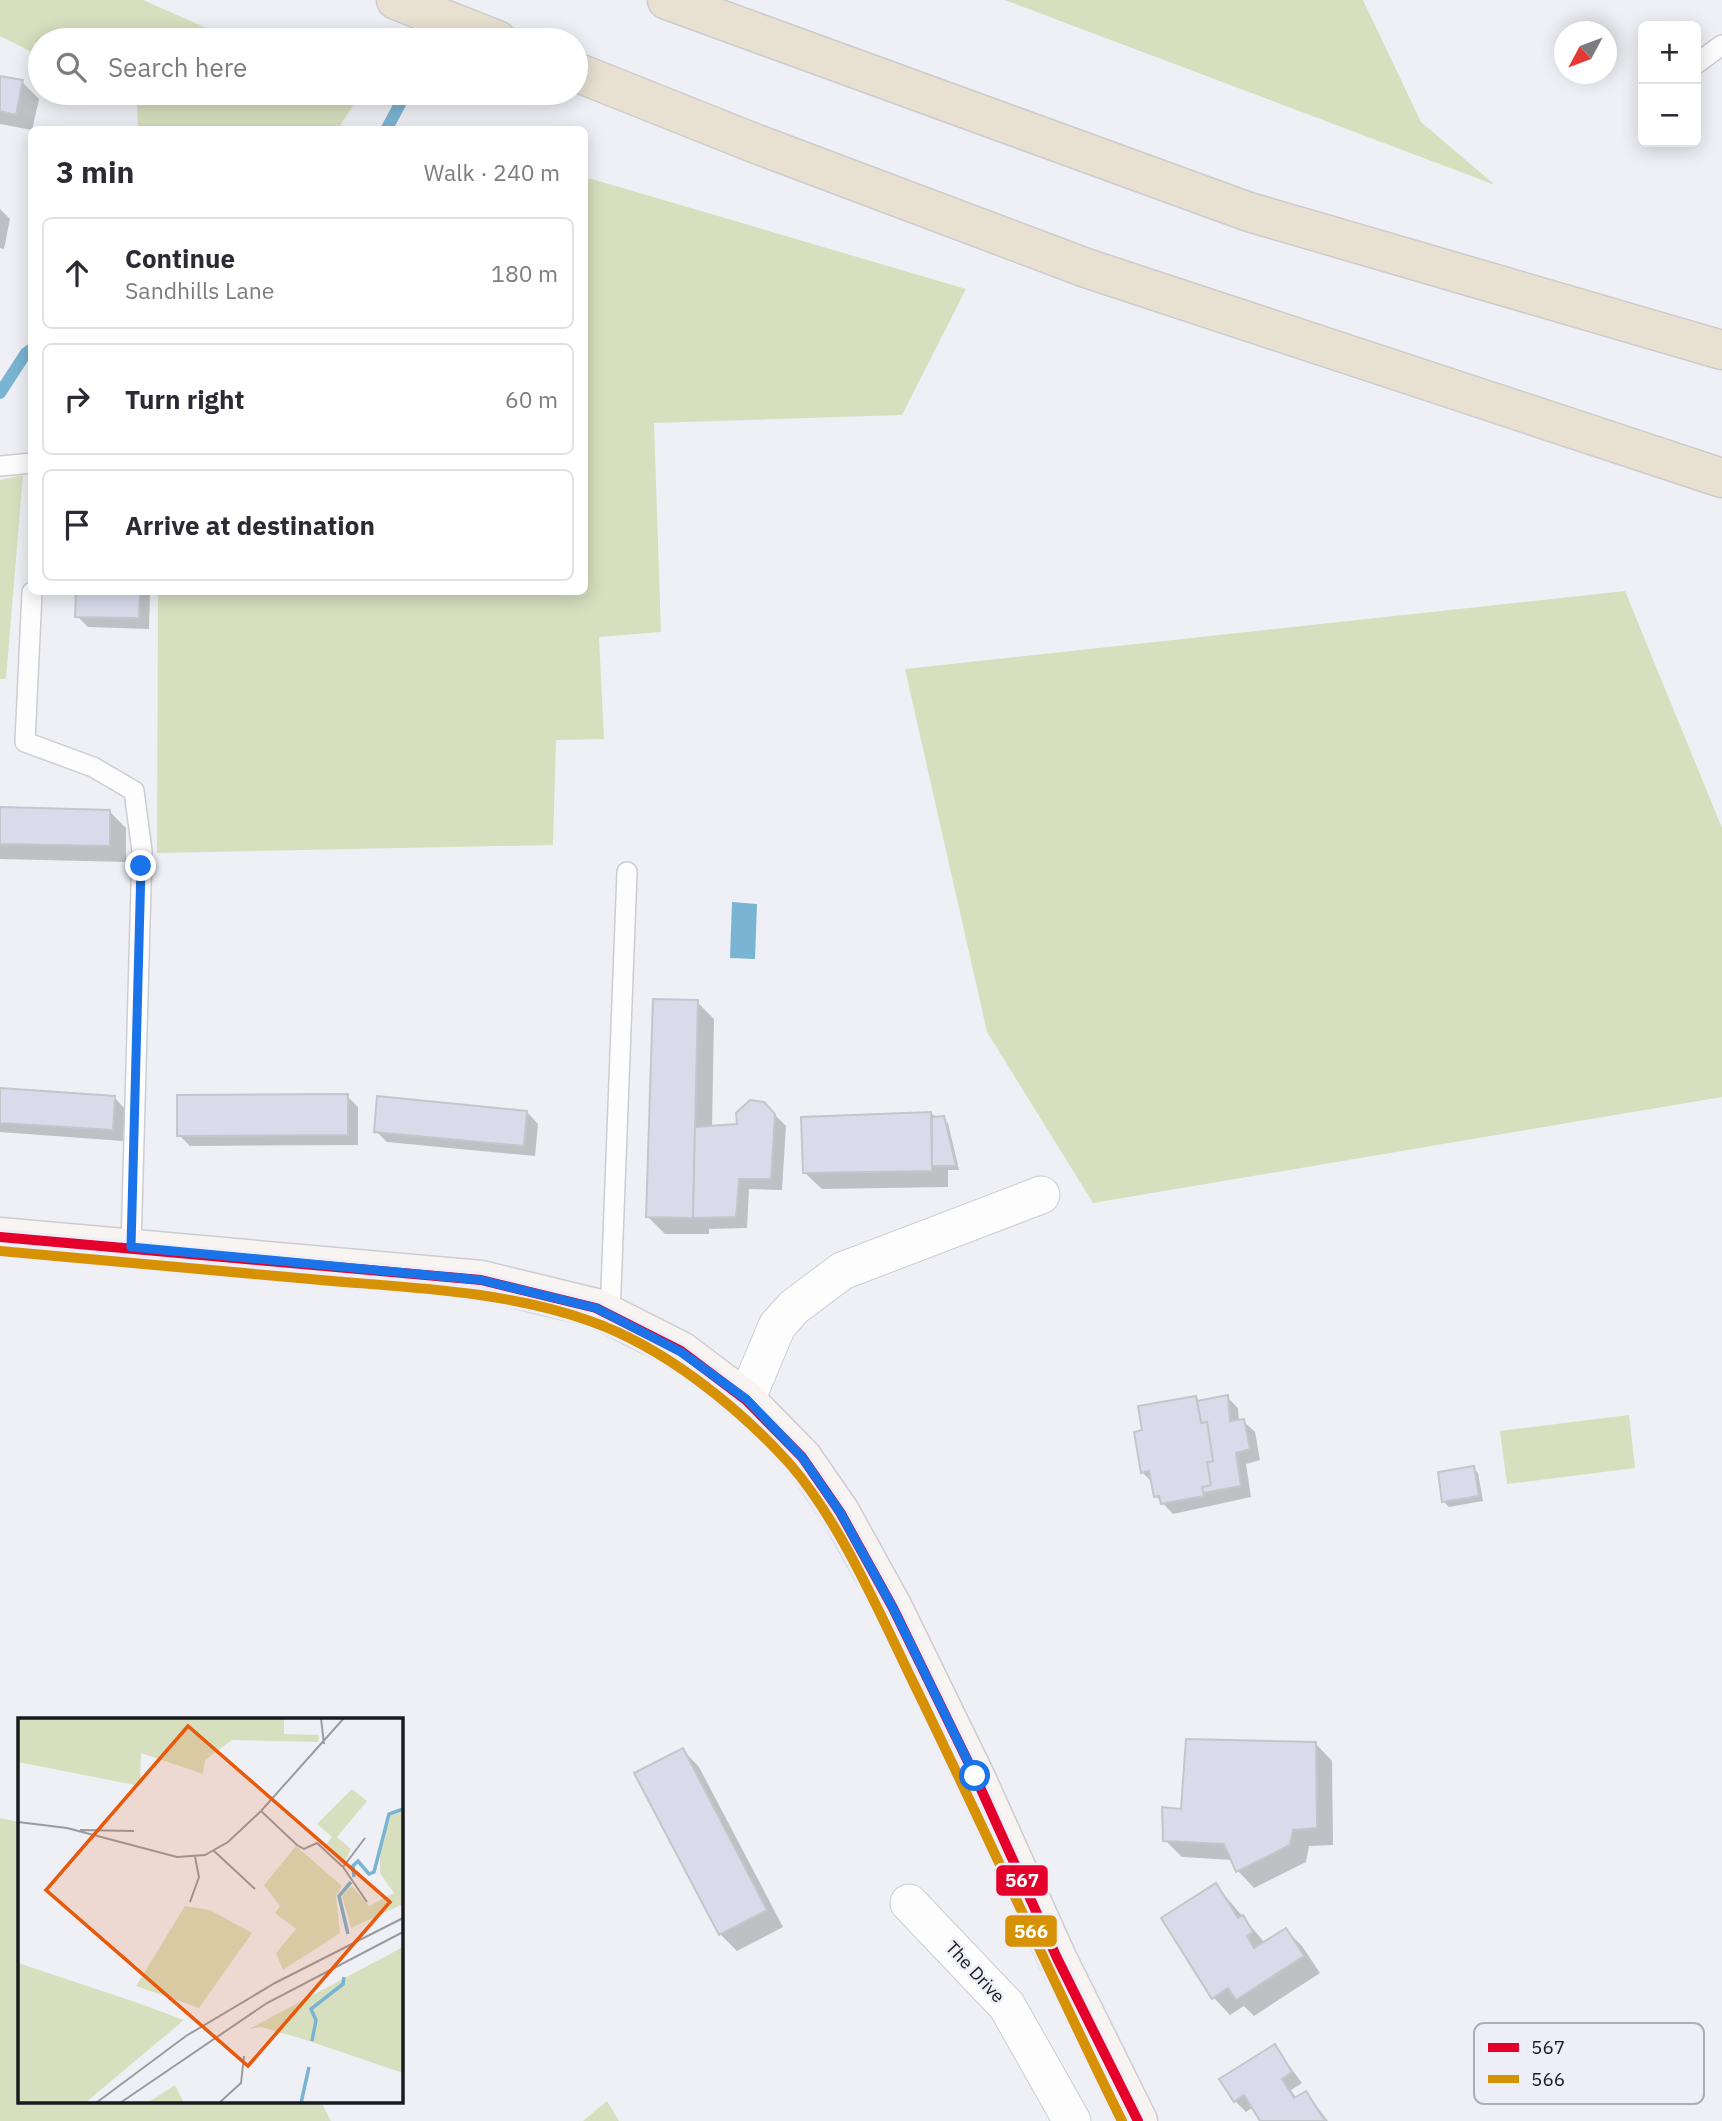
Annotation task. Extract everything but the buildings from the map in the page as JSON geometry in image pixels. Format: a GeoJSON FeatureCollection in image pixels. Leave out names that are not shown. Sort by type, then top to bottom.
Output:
{"type":"FeatureCollection","features":[{"type":"Feature","properties":{"kind":"highway"},"geometry":{"type":"LineString","coordinates":[[396,0],[467,28]]}},
{"type":"Feature","properties":{"kind":"highway"},"geometry":{"type":"LineString","coordinates":[[667,0],[1249,212],[1722,350]]}},
{"type":"Feature","properties":{"kind":"highway"},"geometry":{"type":"LineString","coordinates":[[588,77],[754,143],[1086,268],[1722,478]]}},
{"type":"Feature","properties":{"kind":"main road"},"geometry":{"type":"LineString","coordinates":[[0,1237],[481,1280],[596,1308],[681,1352],[746,1399],[802,1457],[840,1512],[880,1584],[975,1776],[1057,1958],[1139,2121]]}},
{"type":"Feature","properties":{"kind":"street"},"geometry":{"type":"LineString","coordinates":[[746,1399],[777,1326],[794,1307],[842,1271],[1041,1195]]}},
{"type":"Feature","properties":{"kind":"street","name":"The Drive"},"geometry":{"type":"LineString","coordinates":[[909,1903],[1007,2006],[1072,2121]]}},
{"type":"Feature","properties":{"kind":"lane"},"geometry":{"type":"LineString","coordinates":[[1701,60],[1722,45]]}},
{"type":"Feature","properties":{"kind":"lane"},"geometry":{"type":"LineString","coordinates":[[0,466],[28,463]]}},
{"type":"Feature","properties":{"kind":"lane"},"geometry":{"type":"LineString","coordinates":[[32,595],[25,742],[93,767],[134,791],[142,851],[131,1247]]}},
{"type":"Feature","properties":{"kind":"lane"},"geometry":{"type":"LineString","coordinates":[[610,1315],[627,872]]}},
{"type":"Feature","properties":{"kind":"green space"},"geometry":{"type":"Polygon","coordinates":[[[0,0],[143,0],[207,28],[28,28],[28,50],[0,36],[0,0]]]}},
{"type":"Feature","properties":{"kind":"green space"},"geometry":{"type":"Polygon","coordinates":[[[1005,0],[1363,0],[1421,122],[1495,185],[1005,0]]]}},
{"type":"Feature","properties":{"kind":"green space"},"geometry":{"type":"Polygon","coordinates":[[[137,105],[353,105],[340,126],[138,126],[137,105]]]}},
{"type":"Feature","properties":{"kind":"green space"},"geometry":{"type":"Polygon","coordinates":[[[588,178],[966,289],[902,415],[654,423],[661,632],[599,637],[604,739],[556,740],[553,845],[157,853],[158,595],[588,595],[588,178]]]}},
{"type":"Feature","properties":{"kind":"green space"},"geometry":{"type":"Polygon","coordinates":[[[23,475],[6,679],[0,679],[0,480],[23,475]]]}},
{"type":"Feature","properties":{"kind":"green space"},"geometry":{"type":"Polygon","coordinates":[[[1625,591],[1722,828],[1722,1097],[1093,1203],[987,1032],[905,669],[1625,591]]]}},
{"type":"Feature","properties":{"kind":"green space"},"geometry":{"type":"Polygon","coordinates":[[[1629,1415],[1635,1468],[1507,1484],[1500,1431],[1629,1415]]]}},
{"type":"Feature","properties":{"kind":"green space"},"geometry":{"type":"Polygon","coordinates":[[[0,1818],[18,1822],[18,2104],[322,2104],[331,2121],[0,2121],[0,1818]]]}},
{"type":"Feature","properties":{"kind":"green space"},"geometry":{"type":"Polygon","coordinates":[[[607,2101],[619,2121],[583,2121],[607,2101]]]}},
{"type":"Feature","properties":{"kind":"water"},"geometry":{"type":"Polygon","coordinates":[[[732,902],[757,904],[755,959],[730,958],[732,902]]]}},
{"type":"Feature","properties":{"kind":"waterway"},"geometry":{"type":"LineString","coordinates":[[388,126],[400,105]]}},
{"type":"Feature","properties":{"kind":"waterway"},"geometry":{"type":"LineString","coordinates":[[0,393],[28,352]]}},
{"type":"Feature","properties":{"kind":"transit line","name":"567"},"geometry":{"type":"LineString","coordinates":[[0,1237],[481,1280],[596,1308],[681,1351],[746,1400],[802,1457],[840,1512],[893,1608],[975,1776],[1057,1958],[1138,2121]]}},
{"type":"Feature","properties":{"kind":"transit line","name":"566"},"geometry":{"type":"LineString","coordinates":[[0,1251],[495,1297],[559,1311],[618,1332],[698,1380],[746,1420],[789,1463],[808,1486],[842,1540],[887,1628],[1122,2121]]}},
{"type":"Feature","properties":{"kind":"route"},"geometry":{"type":"LineString","coordinates":[[141,866],[131,1247],[481,1280],[596,1308],[681,1352],[746,1399],[802,1457],[840,1512],[893,1608],[975,1776]]}}]}
